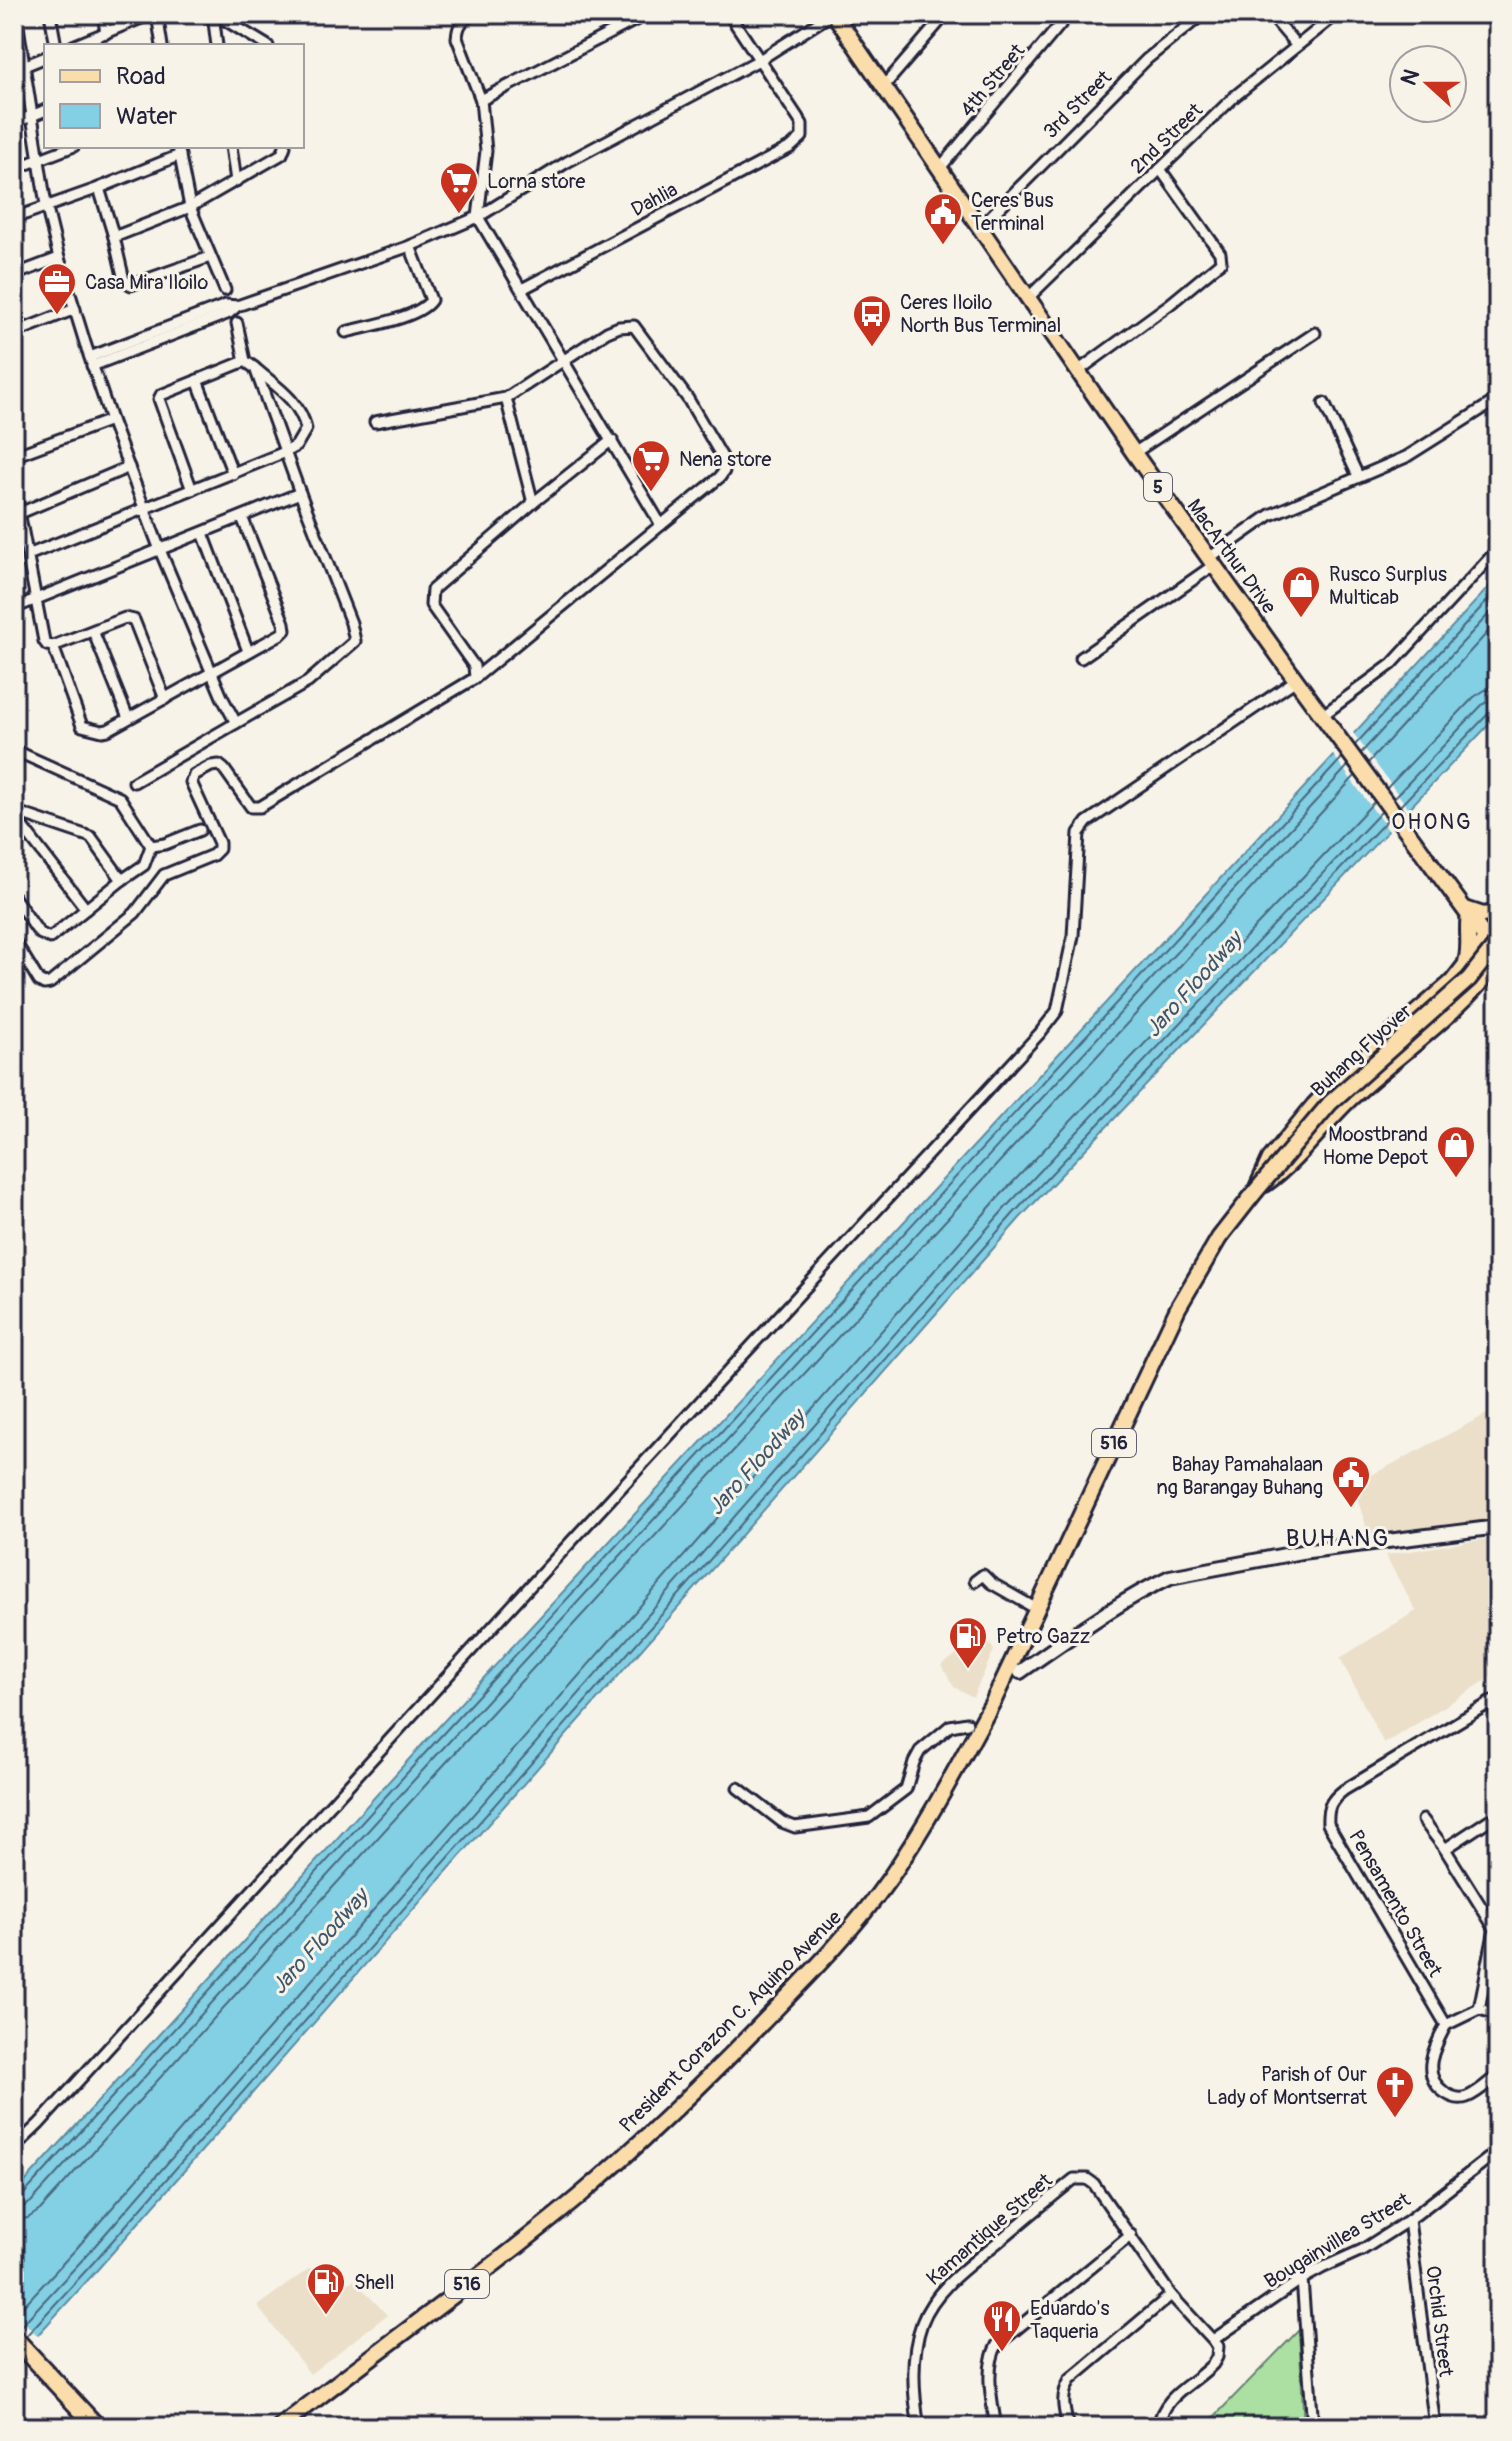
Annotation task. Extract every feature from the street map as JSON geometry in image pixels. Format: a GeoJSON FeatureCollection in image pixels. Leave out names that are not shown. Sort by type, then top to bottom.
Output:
{"type":"FeatureCollection","features":[{"type":"Feature","properties":{"kind":"highway"},"geometry":{"type":"LineString","coordinates":[[14,2338],[97,2427]]}},
{"type":"Feature","properties":{"kind":"main road","name":"MacArthur Drive"},"geometry":{"type":"LineString","coordinates":[[833,14],[1134,453],[1296,680],[1467,912],[1492,940],[1498,958]]}},
{"type":"Feature","properties":{"kind":"main road"},"geometry":{"type":"LineString","coordinates":[[1465,968],[1469,952],[1467,912],[1483,915],[1498,912]]}},
{"type":"Feature","properties":{"kind":"main road","name":"President Corazon C. Aquino Avenue"},"geometry":{"type":"LineString","coordinates":[[280,2427],[576,2198],[648,2134],[751,2034],[851,1929],[889,1878],[963,1758],[991,1705],[1178,1308],[1219,1238],[1255,1192],[1270,1159],[1314,1105],[1366,1054],[1452,982],[1492,940],[1498,923]]}},
{"type":"Feature","properties":{"kind":"main road","name":"Buhang Flyover"},"geometry":{"type":"LineString","coordinates":[[1255,1192],[1330,1103],[1469,979],[1492,940]]}},
{"type":"Feature","properties":{"kind":"main road","name":"President Corazon C. Aquino Avenue"},"geometry":{"type":"LineString","coordinates":[[1255,1192],[1284,1171],[1351,1098],[1472,992],[1498,958]]}},
{"type":"Feature","properties":{"kind":"main road"},"geometry":{"type":"LineString","coordinates":[[1472,992],[1489,984],[1498,984]]}},
{"type":"Feature","properties":{"kind":"main road"},"geometry":{"type":"LineString","coordinates":[[967,1723],[985,1713],[1012,1677],[1020,1672]]}},
{"type":"Feature","properties":{"kind":"street"},"geometry":{"type":"LineString","coordinates":[[16,14],[46,205],[91,362],[160,550],[236,723]]}},
{"type":"Feature","properties":{"kind":"street"},"geometry":{"type":"LineString","coordinates":[[50,14],[56,44]]}},
{"type":"Feature","properties":{"kind":"street"},"geometry":{"type":"LineString","coordinates":[[103,14],[106,33]]}},
{"type":"Feature","properties":{"kind":"street"},"geometry":{"type":"LineString","coordinates":[[78,44],[154,14],[162,44]]}},
{"type":"Feature","properties":{"kind":"street"},"geometry":{"type":"LineString","coordinates":[[214,14],[217,44]]}},
{"type":"Feature","properties":{"kind":"street"},"geometry":{"type":"LineString","coordinates":[[214,14],[265,44]]}},
{"type":"Feature","properties":{"kind":"street"},"geometry":{"type":"LineString","coordinates":[[473,14],[461,21],[457,38],[481,100],[486,151],[478,217],[661,525]]}},
{"type":"Feature","properties":{"kind":"street"},"geometry":{"type":"LineString","coordinates":[[481,100],[647,14]]}},
{"type":"Feature","properties":{"kind":"street"},"geometry":{"type":"LineString","coordinates":[[729,14],[761,59]]}},
{"type":"Feature","properties":{"kind":"street"},"geometry":{"type":"LineString","coordinates":[[91,362],[222,312],[226,305],[237,306],[410,246],[478,217],[567,162],[761,59],[833,14]]}},
{"type":"Feature","properties":{"kind":"street"},"geometry":{"type":"LineString","coordinates":[[884,86],[946,14]]}},
{"type":"Feature","properties":{"kind":"street","name":"4th Street"},"geometry":{"type":"LineString","coordinates":[[940,168],[1069,14]]}},
{"type":"Feature","properties":{"kind":"street","name":"3rd Street"},"geometry":{"type":"LineString","coordinates":[[981,226],[1147,59],[1203,14]]}},
{"type":"Feature","properties":{"kind":"street"},"geometry":{"type":"LineString","coordinates":[[1270,14],[1297,46]]}},
{"type":"Feature","properties":{"kind":"street","name":"2nd Street"},"geometry":{"type":"LineString","coordinates":[[1029,297],[1235,96],[1337,14]]}},
{"type":"Feature","properties":{"kind":"street"},"geometry":{"type":"LineString","coordinates":[[1493,14],[1498,22]]}},
{"type":"Feature","properties":{"kind":"street"},"geometry":{"type":"LineString","coordinates":[[14,70],[44,58]]}},
{"type":"Feature","properties":{"kind":"street","name":"Dahlia"},"geometry":{"type":"LineString","coordinates":[[522,289],[791,147],[802,137],[802,124],[761,59]]}},
{"type":"Feature","properties":{"kind":"street"},"geometry":{"type":"LineString","coordinates":[[14,123],[44,111]]}},
{"type":"Feature","properties":{"kind":"street"},"geometry":{"type":"LineString","coordinates":[[14,169],[69,148]]}},
{"type":"Feature","properties":{"kind":"street"},"geometry":{"type":"LineString","coordinates":[[231,148],[236,181]]}},
{"type":"Feature","properties":{"kind":"street"},"geometry":{"type":"LineString","coordinates":[[114,237],[190,207],[282,154],[284,148]]}},
{"type":"Feature","properties":{"kind":"street"},"geometry":{"type":"LineString","coordinates":[[14,218],[99,188],[179,151],[190,207],[225,290]]}},
{"type":"Feature","properties":{"kind":"street"},"geometry":{"type":"LineString","coordinates":[[1078,371],[1170,304],[1221,262],[1220,253],[1160,169]]}},
{"type":"Feature","properties":{"kind":"street"},"geometry":{"type":"LineString","coordinates":[[99,188],[124,280],[131,285],[210,257]]}},
{"type":"Feature","properties":{"kind":"street"},"geometry":{"type":"LineString","coordinates":[[346,332],[427,307],[431,300],[410,246]]}},
{"type":"Feature","properties":{"kind":"street"},"geometry":{"type":"LineString","coordinates":[[14,275],[59,258]]}},
{"type":"Feature","properties":{"kind":"street"},"geometry":{"type":"LineString","coordinates":[[14,333],[75,309]]}},
{"type":"Feature","properties":{"kind":"street"},"geometry":{"type":"LineString","coordinates":[[28,555],[296,446],[306,429],[305,422],[292,401],[245,361],[237,323]]}},
{"type":"Feature","properties":{"kind":"street"},"geometry":{"type":"LineString","coordinates":[[14,940],[39,981],[50,983],[135,913],[164,875],[213,855],[219,849],[191,782],[194,775],[219,765],[251,807],[260,807],[475,678],[724,471],[721,452],[688,399],[634,326],[607,332],[506,398],[375,422]]}},
{"type":"Feature","properties":{"kind":"street"},"geometry":{"type":"LineString","coordinates":[[1134,453],[1315,333]]}},
{"type":"Feature","properties":{"kind":"street"},"geometry":{"type":"LineString","coordinates":[[192,490],[159,399],[161,395],[245,361]]}},
{"type":"Feature","properties":{"kind":"street"},"geometry":{"type":"LineString","coordinates":[[134,782],[308,682],[355,641],[351,623],[255,368]]}},
{"type":"Feature","properties":{"kind":"street"},"geometry":{"type":"LineString","coordinates":[[197,380],[233,474]]}},
{"type":"Feature","properties":{"kind":"street"},"geometry":{"type":"LineString","coordinates":[[506,398],[533,503]]}},
{"type":"Feature","properties":{"kind":"street"},"geometry":{"type":"LineString","coordinates":[[1081,658],[1270,515],[1406,457],[1498,399]]}},
{"type":"Feature","properties":{"kind":"street"},"geometry":{"type":"LineString","coordinates":[[1324,403],[1358,476]]}},
{"type":"Feature","properties":{"kind":"street"},"geometry":{"type":"LineString","coordinates":[[14,456],[111,420]]}},
{"type":"Feature","properties":{"kind":"street"},"geometry":{"type":"LineString","coordinates":[[475,678],[474,666],[431,605],[432,590],[612,440]]}},
{"type":"Feature","properties":{"kind":"street"},"geometry":{"type":"LineString","coordinates":[[20,513],[129,467]]}},
{"type":"Feature","properties":{"kind":"street"},"geometry":{"type":"LineString","coordinates":[[14,486],[44,641],[53,646],[130,618],[134,620],[165,699]]}},
{"type":"Feature","properties":{"kind":"street"},"geometry":{"type":"LineString","coordinates":[[14,608],[300,493]]}},
{"type":"Feature","properties":{"kind":"street"},"geometry":{"type":"LineString","coordinates":[[53,646],[82,726],[102,731],[281,634],[285,630],[284,623],[242,517]]}},
{"type":"Feature","properties":{"kind":"street"},"geometry":{"type":"LineString","coordinates":[[203,533],[248,651]]}},
{"type":"Feature","properties":{"kind":"street"},"geometry":{"type":"LineString","coordinates":[[1325,718],[1392,664],[1498,549]]}},
{"type":"Feature","properties":{"kind":"street"},"geometry":{"type":"LineString","coordinates":[[93,631],[128,718]]}},
{"type":"Feature","properties":{"kind":"street"},"geometry":{"type":"LineString","coordinates":[[14,2148],[1040,1033],[1057,1011],[1073,936],[1079,833],[1087,822],[1296,680]]}},
{"type":"Feature","properties":{"kind":"street"},"geometry":{"type":"LineString","coordinates":[[14,750],[120,798],[151,846],[144,865],[50,938],[39,933],[14,897]]}},
{"type":"Feature","properties":{"kind":"street"},"geometry":{"type":"LineString","coordinates":[[14,814],[91,837],[122,880]]}},
{"type":"Feature","properties":{"kind":"street"},"geometry":{"type":"LineString","coordinates":[[14,814],[86,909]]}},
{"type":"Feature","properties":{"kind":"street"},"geometry":{"type":"LineString","coordinates":[[151,846],[165,844],[200,830]]}},
{"type":"Feature","properties":{"kind":"street"},"geometry":{"type":"LineString","coordinates":[[1020,1672],[1152,1585],[1170,1577],[1301,1552],[1498,1527]]}},
{"type":"Feature","properties":{"kind":"street"},"geometry":{"type":"LineString","coordinates":[[975,1581],[983,1575],[991,1583],[1035,1608]]}},
{"type":"Feature","properties":{"kind":"street"},"geometry":{"type":"LineString","coordinates":[[1494,1701],[1498,1715]]}},
{"type":"Feature","properties":{"kind":"street","name":"Pensamento Street"},"geometry":{"type":"LineString","coordinates":[[1446,2025],[1328,1824],[1327,1811],[1332,1800],[1344,1790],[1494,1701]]}},
{"type":"Feature","properties":{"kind":"street"},"geometry":{"type":"LineString","coordinates":[[738,1788],[782,1822],[795,1827],[869,1817],[906,1789],[920,1751],[950,1726],[967,1723]]}},
{"type":"Feature","properties":{"kind":"street"},"geometry":{"type":"LineString","coordinates":[[1423,1820],[1497,1928],[1479,2009]]}},
{"type":"Feature","properties":{"kind":"street"},"geometry":{"type":"LineString","coordinates":[[1445,1849],[1489,1820],[1498,1820]]}},
{"type":"Feature","properties":{"kind":"street"},"geometry":{"type":"LineString","coordinates":[[1498,2018],[1479,2009],[1446,2025],[1434,2047],[1430,2066],[1438,2088],[1456,2098],[1465,2098],[1498,2075]]}},
{"type":"Feature","properties":{"kind":"street","name":"Bougainvillea Street"},"geometry":{"type":"LineString","coordinates":[[1213,2340],[1302,2279],[1362,2250],[1409,2220],[1498,2151]]}},
{"type":"Feature","properties":{"kind":"street","name":"Bougainvillea Street"},"geometry":{"type":"LineString","coordinates":[[1477,2166],[1498,2162]]}},
{"type":"Feature","properties":{"kind":"street","name":"Kamantique Street"},"geometry":{"type":"LineString","coordinates":[[919,2427],[915,2353],[921,2325],[929,2308],[951,2281],[1074,2179],[1087,2179],[1094,2184],[1171,2295],[1213,2340]]}},
{"type":"Feature","properties":{"kind":"street","name":"Orchid Street"},"geometry":{"type":"LineString","coordinates":[[1409,2220],[1435,2427]]}},
{"type":"Feature","properties":{"kind":"street"},"geometry":{"type":"LineString","coordinates":[[996,2427],[990,2370],[991,2355],[997,2345],[1131,2235]]}},
{"type":"Feature","properties":{"kind":"street"},"geometry":{"type":"LineString","coordinates":[[1302,2279],[1313,2427]]}},
{"type":"Feature","properties":{"kind":"street"},"geometry":{"type":"LineString","coordinates":[[1068,2427],[1063,2400],[1070,2380],[1171,2295]]}},
{"type":"Feature","properties":{"kind":"street"},"geometry":{"type":"LineString","coordinates":[[1158,2427],[1161,2411],[1168,2401],[1213,2364],[1218,2351],[1213,2340]]}},
{"type":"Feature","properties":{"kind":"shaded area"},"geometry":{"type":"Polygon","coordinates":[[[1498,1408],[1498,1520],[1370,1539],[1353,1485],[1498,1408]]]}},
{"type":"Feature","properties":{"kind":"shaded area"},"geometry":{"type":"Polygon","coordinates":[[[1498,1537],[1498,1673],[1384,1744],[1340,1658],[1416,1611],[1385,1555],[1498,1537]]]}},
{"type":"Feature","properties":{"kind":"shaded area"},"geometry":{"type":"Polygon","coordinates":[[[984,1637],[994,1650],[973,1697],[954,1687],[941,1665],[984,1637]]]}},
{"type":"Feature","properties":{"kind":"shaded area"},"geometry":{"type":"Polygon","coordinates":[[[310,2268],[331,2292],[354,2280],[387,2315],[310,2374],[257,2306],[310,2268]]]}},
{"type":"Feature","properties":{"kind":"green space"},"geometry":{"type":"Polygon","coordinates":[[[1299,2330],[1304,2427],[1204,2427],[1299,2330]]]}},
{"type":"Feature","properties":{"kind":"water","name":"Jaro Floodway"},"geometry":{"type":"Polygon","coordinates":[[[1498,577],[1498,715],[1020,1218],[14,2361],[14,2194],[421,1746],[1498,577]]]}},
{"type":"Feature","properties":{"kind":"pier"},"geometry":{"type":"Polygon","coordinates":[[[1351,730],[1411,812],[1391,834],[1331,752],[1351,730]]]}},
{"type":"Feature","properties":{"kind":"pier"},"geometry":{"type":"Polygon","coordinates":[[[14,2312],[40,2338],[16,2364],[14,2362],[14,2312]]]}},
{"type":"Feature","properties":{"kind":"place","name":"Lorna store"},"geometry":{"type":"Point","coordinates":[459,215]}},
{"type":"Feature","properties":{"kind":"place","name":"Ceres Bus Terminal"},"geometry":{"type":"Point","coordinates":[943,246]}},
{"type":"Feature","properties":{"kind":"place","name":"Casa Mira Iloilo"},"geometry":{"type":"Point","coordinates":[57,316]}},
{"type":"Feature","properties":{"kind":"place","name":"Ceres Iloilo North Bus Terminal"},"geometry":{"type":"Point","coordinates":[872,348]}},
{"type":"Feature","properties":{"kind":"place","name":"Nena store"},"geometry":{"type":"Point","coordinates":[651,493]}},
{"type":"Feature","properties":{"kind":"place","name":"Rusco Surplus Multicab"},"geometry":{"type":"Point","coordinates":[1301,619]}},
{"type":"Feature","properties":{"kind":"place","name":"Moostbrand Home Depot"},"geometry":{"type":"Point","coordinates":[1456,1179]}},
{"type":"Feature","properties":{"kind":"place","name":"Bahay Pamahalaan ng Barangay Buhang"},"geometry":{"type":"Point","coordinates":[1351,1509]}},
{"type":"Feature","properties":{"kind":"place","name":"Petro Gazz"},"geometry":{"type":"Point","coordinates":[968,1670]}},
{"type":"Feature","properties":{"kind":"place","name":"Parish of Our Lady of Montserrat"},"geometry":{"type":"Point","coordinates":[1395,2119]}},
{"type":"Feature","properties":{"kind":"place","name":"Shell"},"geometry":{"type":"Point","coordinates":[326,2316]}},
{"type":"Feature","properties":{"kind":"place","name":"Eduardo's Taqueria"},"geometry":{"type":"Point","coordinates":[1002,2353]}},
{"type":"Feature","properties":{"kind":"district","name":"OHONG"},"geometry":{"type":"Point","coordinates":[1432,821]}},
{"type":"Feature","properties":{"kind":"district","name":"BUHANG"},"geometry":{"type":"Point","coordinates":[1338,1538]}}]}
